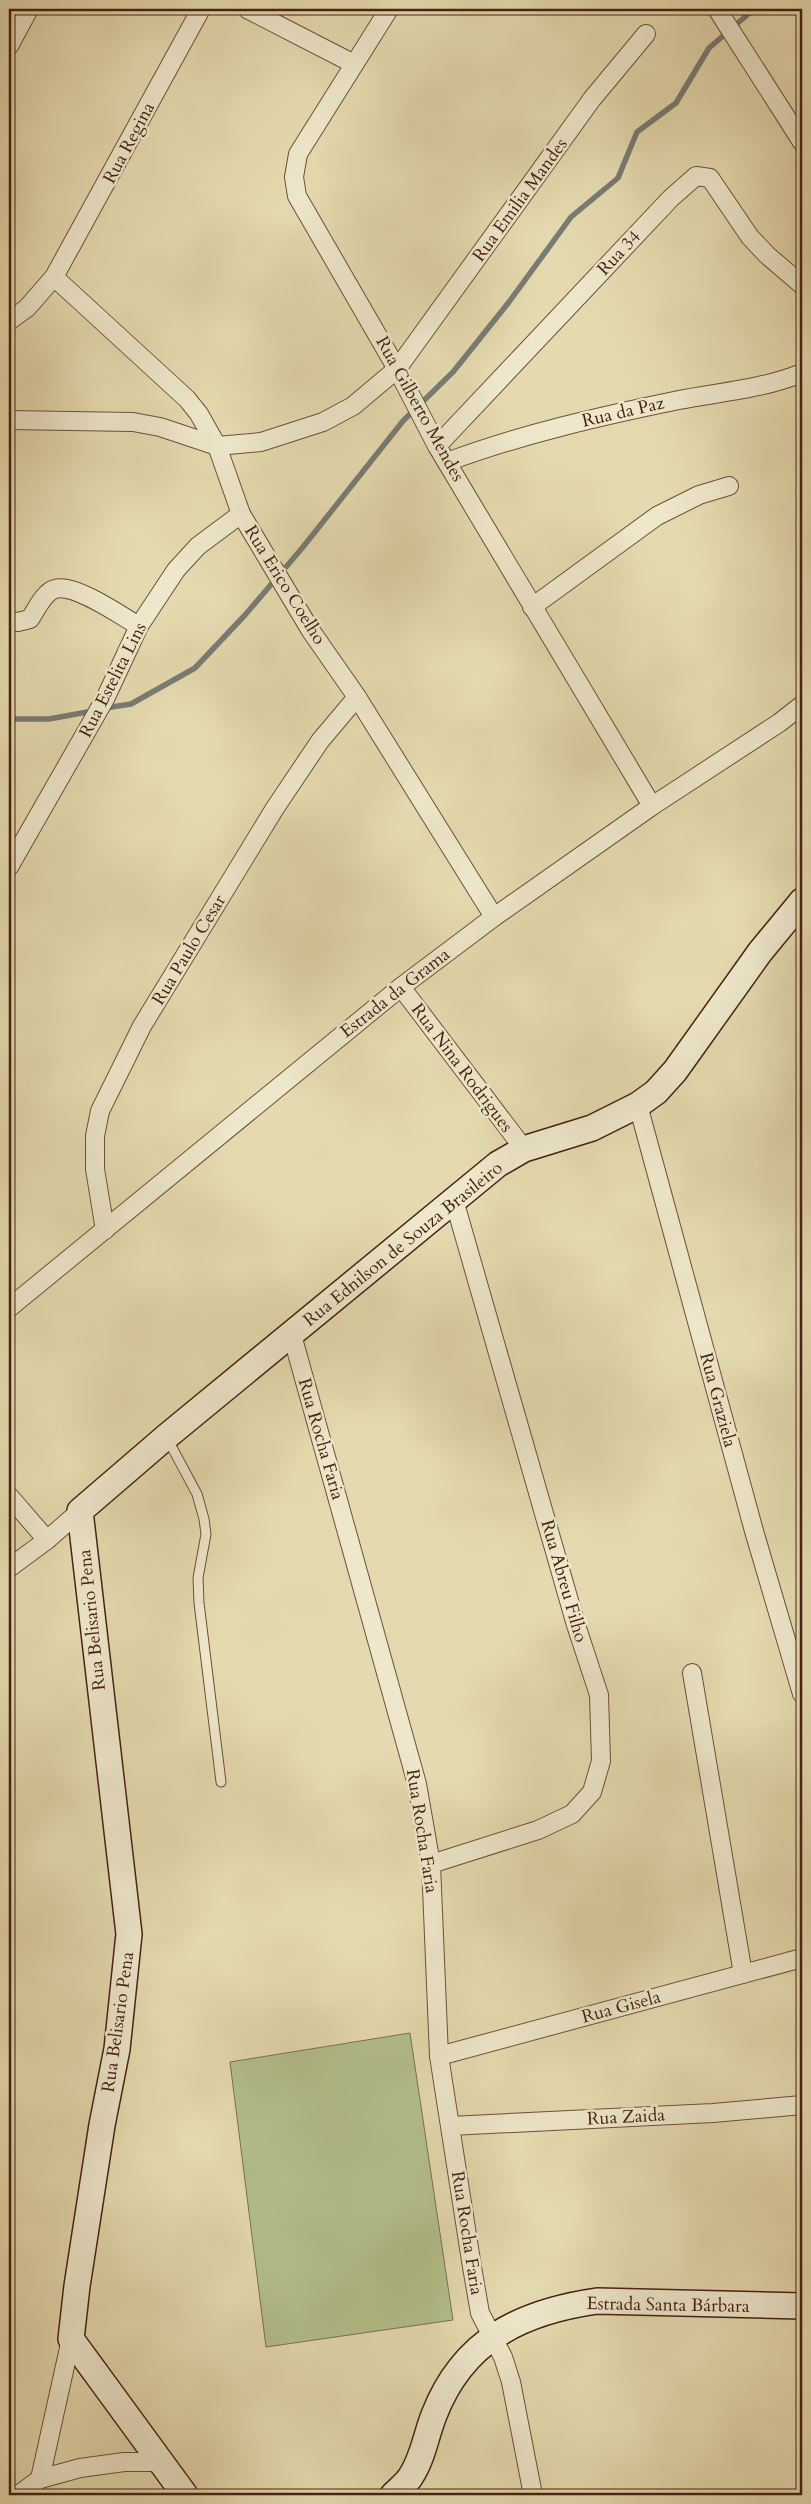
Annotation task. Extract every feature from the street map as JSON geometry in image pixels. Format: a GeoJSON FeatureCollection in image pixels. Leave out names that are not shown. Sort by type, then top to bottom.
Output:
{"type":"FeatureCollection","features":[{"type":"Feature","properties":{"kind":"street"},"geometry":{"type":"LineString","coordinates":[[9,46],[28,9]]}},
{"type":"Feature","properties":{"kind":"street","name":"Rua Regina"},"geometry":{"type":"LineString","coordinates":[[9,321],[27,308],[54,276],[201,9]]}},
{"type":"Feature","properties":{"kind":"street"},"geometry":{"type":"LineString","coordinates":[[247,9],[354,64]]}},
{"type":"Feature","properties":{"kind":"street","name":"Rua Gilberto Mendes"},"geometry":{"type":"LineString","coordinates":[[390,9],[298,154],[294,177],[297,196],[398,369],[437,446],[652,806]]}},
{"type":"Feature","properties":{"kind":"street"},"geometry":{"type":"LineString","coordinates":[[720,12],[802,142]]}},
{"type":"Feature","properties":{"kind":"street","name":"Rua Emilia Mandes"},"geometry":{"type":"LineString","coordinates":[[217,446],[260,442],[323,422],[353,406],[398,369],[592,99],[646,34]]}},
{"type":"Feature","properties":{"kind":"street","name":"Rua 34"},"geometry":{"type":"LineString","coordinates":[[437,446],[670,198],[696,176],[710,178],[750,237],[802,286]]}},
{"type":"Feature","properties":{"kind":"street","name":"Rua Erico Coelho"},"geometry":{"type":"LineString","coordinates":[[54,276],[187,399],[199,414],[217,446],[241,514],[311,631],[357,697],[494,917]]}},
{"type":"Feature","properties":{"kind":"street","name":"Rua da Paz"},"geometry":{"type":"LineString","coordinates":[[447,462],[492,445],[593,418],[762,386],[802,373]]}},
{"type":"Feature","properties":{"kind":"street"},"geometry":{"type":"LineString","coordinates":[[9,420],[132,422],[160,426],[217,446]]}},
{"type":"Feature","properties":{"kind":"street"},"geometry":{"type":"LineString","coordinates":[[532,607],[657,516],[699,495],[729,486]]}},
{"type":"Feature","properties":{"kind":"street","name":"Rua Estelita Lins"},"geometry":{"type":"LineString","coordinates":[[9,867],[105,699],[139,626],[176,570],[198,546],[241,514]]}},
{"type":"Feature","properties":{"kind":"street"},"geometry":{"type":"LineString","coordinates":[[9,620],[18,622],[30,619],[45,596],[54,589],[66,589],[82,594],[139,626]]}},
{"type":"Feature","properties":{"kind":"street","name":"Rua Paulo Cesar"},"geometry":{"type":"LineString","coordinates":[[105,1230],[95,1169],[95,1136],[100,1111],[142,1026],[275,808],[320,741],[357,697]]}},
{"type":"Feature","properties":{"kind":"street","name":"Estrada da Grama"},"geometry":{"type":"LineString","coordinates":[[9,1308],[401,987],[494,917],[652,806],[779,723],[802,705]]}},
{"type":"Feature","properties":{"kind":"street","name":"Rua Ednilson de Souza Brasileiro"},"geometry":{"type":"LineString","coordinates":[[9,1568],[47,1540],[166,1437],[498,1164],[524,1148],[592,1128],[638,1105],[656,1092],[675,1071],[760,952],[802,901]]}},
{"type":"Feature","properties":{"kind":"street","name":"Rua Nina Rodrigues"},"geometry":{"type":"LineString","coordinates":[[401,987],[524,1148]]}},
{"type":"Feature","properties":{"kind":"street","name":"Rua Graziela"},"geometry":{"type":"LineString","coordinates":[[638,1105],[754,1531],[802,1694]]}},
{"type":"Feature","properties":{"kind":"street","name":"Rua Abreu Filho"},"geometry":{"type":"LineString","coordinates":[[431,1864],[538,1830],[572,1814],[592,1792],[601,1761],[599,1695],[576,1625],[454,1200]]}},
{"type":"Feature","properties":{"kind":"street","name":"Rua Rocha Faria"},"geometry":{"type":"LineString","coordinates":[[292,1335],[417,1784],[431,1864],[439,2056],[480,2313],[493,2337],[511,2382],[533,2495]]}},
{"type":"Feature","properties":{"kind":"street"},"geometry":{"type":"LineString","coordinates":[[9,1496],[47,1540]]}},
{"type":"Feature","properties":{"kind":"street","name":"Rua Belisario Pena"},"geometry":{"type":"LineString","coordinates":[[71,2339],[76,2286],[102,2125],[117,2049],[130,1934],[80,1511]]}},
{"type":"Feature","properties":{"kind":"street"},"geometry":{"type":"LineString","coordinates":[[692,1673],[743,1974]]}},
{"type":"Feature","properties":{"kind":"street","name":"Rua Gisela"},"geometry":{"type":"LineString","coordinates":[[439,2056],[802,1958]]}},
{"type":"Feature","properties":{"kind":"street","name":"Rua Zaida"},"geometry":{"type":"LineString","coordinates":[[450,2126],[713,2113],[802,2105]]}},
{"type":"Feature","properties":{"kind":"street","name":"Estrada Santa Bárbara"},"geometry":{"type":"LineString","coordinates":[[393,2495],[411,2477],[446,2385],[477,2347],[526,2320],[564,2306],[597,2301],[802,2306]]}},
{"type":"Feature","properties":{"kind":"street"},"geometry":{"type":"LineString","coordinates":[[71,2339],[185,2495]]}},
{"type":"Feature","properties":{"kind":"street"},"geometry":{"type":"LineString","coordinates":[[40,2479],[71,2339]]}},
{"type":"Feature","properties":{"kind":"street"},"geometry":{"type":"LineString","coordinates":[[18,2495],[40,2479],[104,2463],[160,2462]]}},
{"type":"Feature","properties":{"kind":"lane"},"geometry":{"type":"LineString","coordinates":[[166,1437],[197,1494],[204,1519],[206,1534],[198,1578],[199,1603],[221,1782]]}},
{"type":"Feature","properties":{"kind":"green space"},"geometry":{"type":"Polygon","coordinates":[[[410,2033],[453,2320],[266,2347],[230,2062],[410,2033]]]}},
{"type":"Feature","properties":{"kind":"waterway"},"geometry":{"type":"LineString","coordinates":[[105,708],[131,704],[195,668],[245,615],[303,547],[403,421],[453,372],[509,302],[571,217],[618,178],[637,132],[676,103],[709,48],[754,9]]}},
{"type":"Feature","properties":{"kind":"waterway"},"geometry":{"type":"LineString","coordinates":[[9,719],[49,719],[93,711]]}}]}
